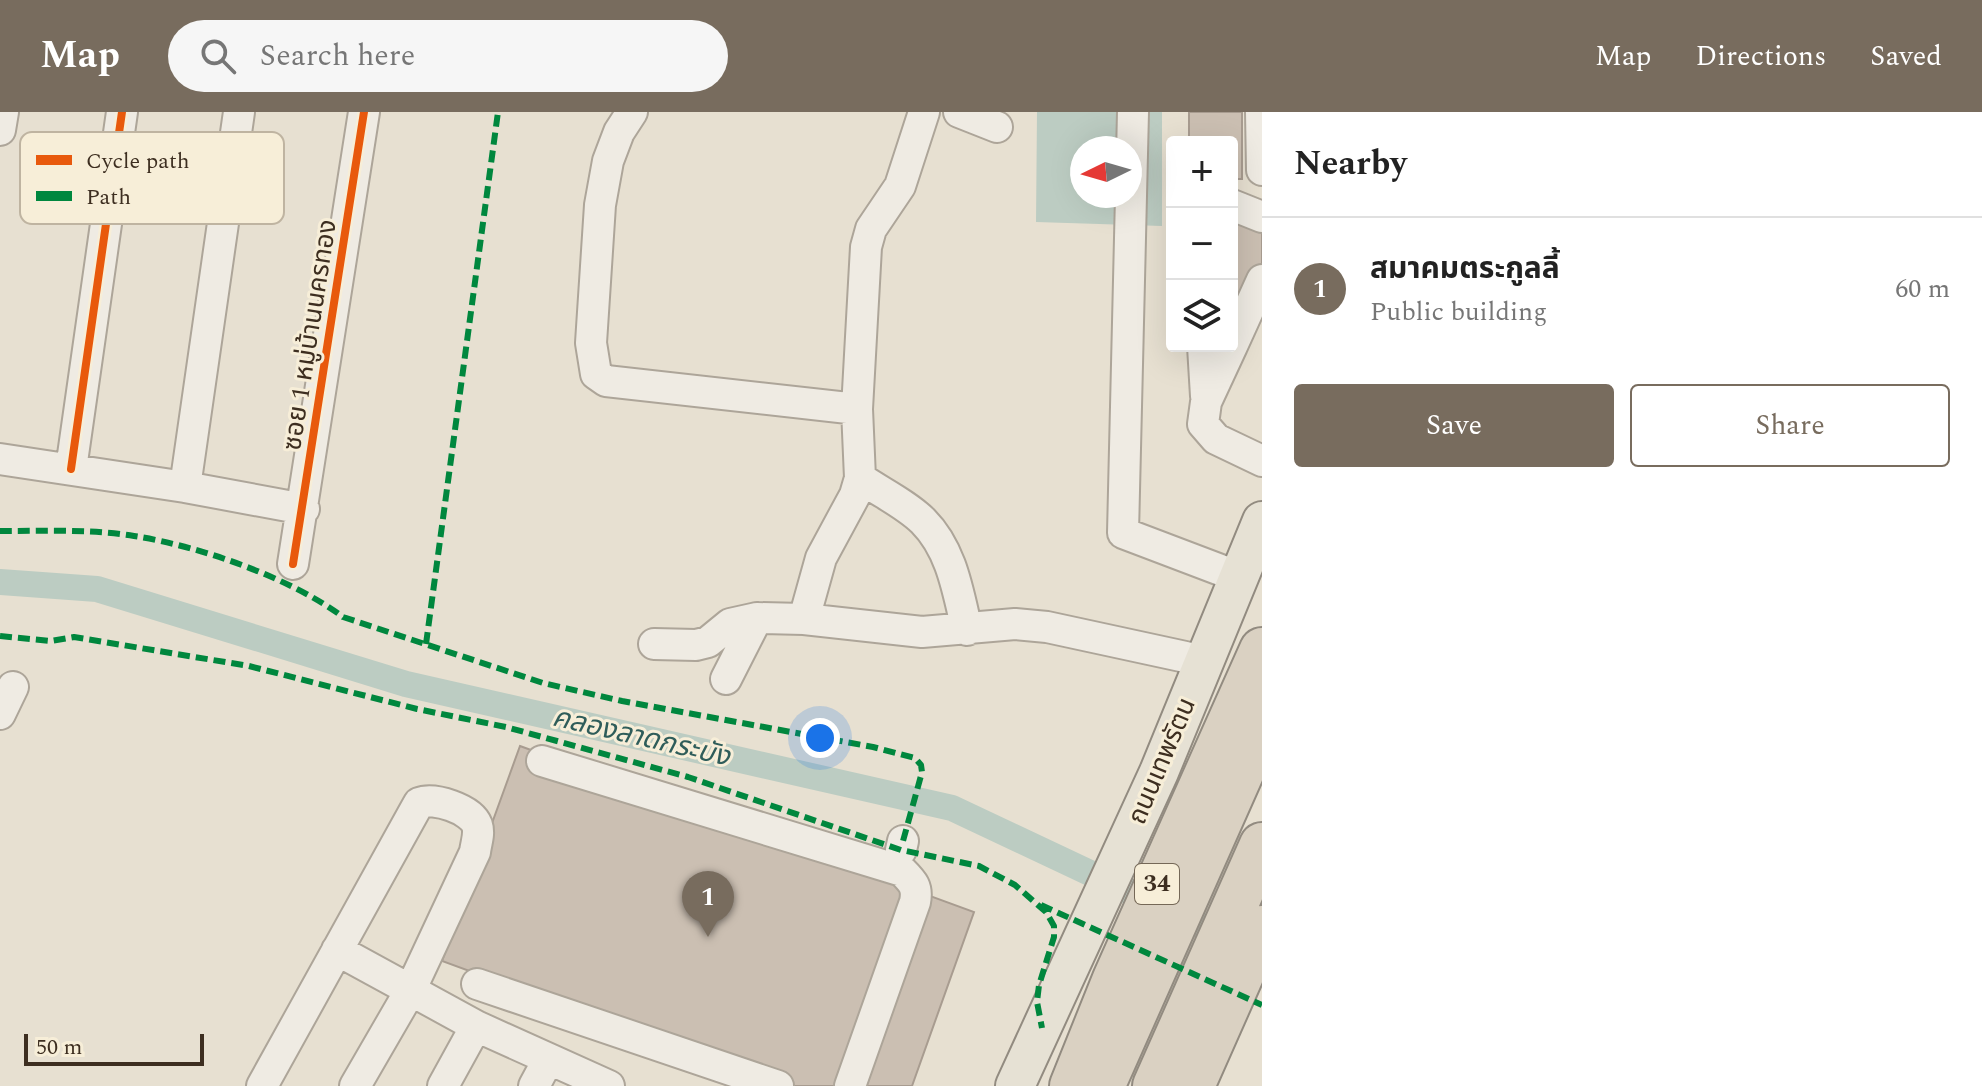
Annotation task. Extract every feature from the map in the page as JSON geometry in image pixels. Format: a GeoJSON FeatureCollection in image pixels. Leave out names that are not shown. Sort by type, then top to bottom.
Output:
{"type":"FeatureCollection","features":[{"type":"Feature","properties":{"kind":"highway","name":"ถนนเทพรัตน"},"geometry":{"type":"LineString","coordinates":[[1072,1086],[1115,979],[1262,650]]}},
{"type":"Feature","properties":{"kind":"highway"},"geometry":{"type":"LineString","coordinates":[[1103,1086],[1262,726]]}},
{"type":"Feature","properties":{"kind":"highway"},"geometry":{"type":"LineString","coordinates":[[1155,1086],[1262,845]]}},
{"type":"Feature","properties":{"kind":"highway"},"geometry":{"type":"LineString","coordinates":[[1192,1086],[1262,928]]}},
{"type":"Feature","properties":{"kind":"main road","name":"ถนนเทพรัตน"},"geometry":{"type":"LineString","coordinates":[[1015,1086],[1159,772],[1262,521]]}},
{"type":"Feature","properties":{"kind":"street"},"geometry":{"type":"LineString","coordinates":[[0,130],[3,112]]}},
{"type":"Feature","properties":{"kind":"street"},"geometry":{"type":"LineString","coordinates":[[119,132],[122,112]]}},
{"type":"Feature","properties":{"kind":"street"},"geometry":{"type":"LineString","coordinates":[[236,132],[239,112]]}},
{"type":"Feature","properties":{"kind":"street","name":"ซอย 1 หมู่บ้านนครทอง"},"geometry":{"type":"LineString","coordinates":[[293,564],[304,509],[362,112]]}},
{"type":"Feature","properties":{"kind":"street"},"geometry":{"type":"LineString","coordinates":[[632,112],[619,132],[608,161],[600,205],[591,343],[596,374],[606,381],[857,409]]}},
{"type":"Feature","properties":{"kind":"street"},"geometry":{"type":"LineString","coordinates":[[804,619],[821,558],[855,495],[860,478],[857,409],[866,247],[871,229],[900,186],[924,112]]}},
{"type":"Feature","properties":{"kind":"street"},"geometry":{"type":"LineString","coordinates":[[959,112],[997,127]]}},
{"type":"Feature","properties":{"kind":"street"},"geometry":{"type":"LineString","coordinates":[[1133,112],[1123,533],[1239,577]]}},
{"type":"Feature","properties":{"kind":"street"},"geometry":{"type":"LineString","coordinates":[[1261,112],[1262,170]]}},
{"type":"Feature","properties":{"kind":"street"},"geometry":{"type":"LineString","coordinates":[[1238,207],[1262,217]]}},
{"type":"Feature","properties":{"kind":"street"},"geometry":{"type":"LineString","coordinates":[[71,469],[106,224]]}},
{"type":"Feature","properties":{"kind":"street"},"geometry":{"type":"LineString","coordinates":[[185,487],[223,224]]}},
{"type":"Feature","properties":{"kind":"street"},"geometry":{"type":"LineString","coordinates":[[1238,333],[1262,280]]}},
{"type":"Feature","properties":{"kind":"street"},"geometry":{"type":"LineString","coordinates":[[1203,352],[1206,402],[1203,418],[1206,430],[1216,439],[1262,461]]}},
{"type":"Feature","properties":{"kind":"street"},"geometry":{"type":"LineString","coordinates":[[1206,402],[1229,352]]}},
{"type":"Feature","properties":{"kind":"street"},"geometry":{"type":"LineString","coordinates":[[0,459],[304,509]]}},
{"type":"Feature","properties":{"kind":"street"},"geometry":{"type":"LineString","coordinates":[[860,478],[920,519],[938,538],[953,573],[967,630]]}},
{"type":"Feature","properties":{"kind":"street"},"geometry":{"type":"LineString","coordinates":[[726,679],[757,618]]}},
{"type":"Feature","properties":{"kind":"street"},"geometry":{"type":"LineString","coordinates":[[654,644],[696,645],[708,642],[730,624],[757,618],[804,619],[922,632],[1015,624],[1047,627],[1204,661]]}},
{"type":"Feature","properties":{"kind":"street"},"geometry":{"type":"LineString","coordinates":[[542,761],[902,871],[914,882],[917,891],[915,902],[850,1086]]}},
{"type":"Feature","properties":{"kind":"street"},"geometry":{"type":"LineString","coordinates":[[267,1084],[419,803],[430,800],[468,813],[477,823],[475,852],[410,991],[355,1086]]}},
{"type":"Feature","properties":{"kind":"street"},"geometry":{"type":"LineString","coordinates":[[337,950],[476,1026],[541,1073],[609,1086]]}},
{"type":"Feature","properties":{"kind":"street"},"geometry":{"type":"LineString","coordinates":[[477,984],[778,1086]]}},
{"type":"Feature","properties":{"kind":"street"},"geometry":{"type":"LineString","coordinates":[[443,1086],[476,1026]]}},
{"type":"Feature","properties":{"kind":"shaded area"},"geometry":{"type":"Polygon","coordinates":[[[1037,112],[1162,112],[1162,226],[1036,222],[1037,112]]]}},
{"type":"Feature","properties":{"kind":"building"},"geometry":{"type":"Polygon","coordinates":[[[1189,112],[1242,112],[1242,179],[1238,179],[1238,136],[1189,136],[1189,112]]]}},
{"type":"Feature","properties":{"kind":"building"},"geometry":{"type":"Polygon","coordinates":[[[1238,221],[1262,231],[1262,263],[1238,314],[1238,221]]]}},
{"type":"Feature","properties":{"kind":"building"},"geometry":{"type":"Polygon","coordinates":[[[520,746],[974,912],[912,1086],[783,1086],[442,961],[520,746]]]}},
{"type":"Feature","properties":{"kind":"waterway","name":"คลองลาดกระบัง"},"geometry":{"type":"LineString","coordinates":[[0,582],[97,589],[406,684],[952,808],[1234,941]]}},
{"type":"Feature","properties":{"kind":"marked path"},"geometry":{"type":"LineString","coordinates":[[426,644],[498,112]]}},
{"type":"Feature","properties":{"kind":"marked path"},"geometry":{"type":"LineString","coordinates":[[0,531],[101,532],[187,547],[298,589],[343,617],[543,683],[622,701],[873,747],[915,758],[922,772],[903,841]]}},
{"type":"Feature","properties":{"kind":"marked path"},"geometry":{"type":"LineString","coordinates":[[0,636],[51,641],[74,637],[249,666],[417,709],[506,727],[688,777],[901,850],[979,866],[1015,885],[1046,912],[1054,926],[1054,937],[1039,985],[1037,1002],[1042,1028]]}},
{"type":"Feature","properties":{"kind":"marked path"},"geometry":{"type":"LineString","coordinates":[[1041,905],[1262,1005]]}},
{"type":"Feature","properties":{"kind":"cycle path"},"geometry":{"type":"LineString","coordinates":[[119,132],[122,112]]}},
{"type":"Feature","properties":{"kind":"cycle path"},"geometry":{"type":"LineString","coordinates":[[293,564],[364,112]]}},
{"type":"Feature","properties":{"kind":"cycle path"},"geometry":{"type":"LineString","coordinates":[[71,469],[106,224]]}},
{"type":"Feature","properties":{"kind":"place","name":"สมาคมตระกูลลี้"},"geometry":{"type":"Point","coordinates":[708,937]}}]}
